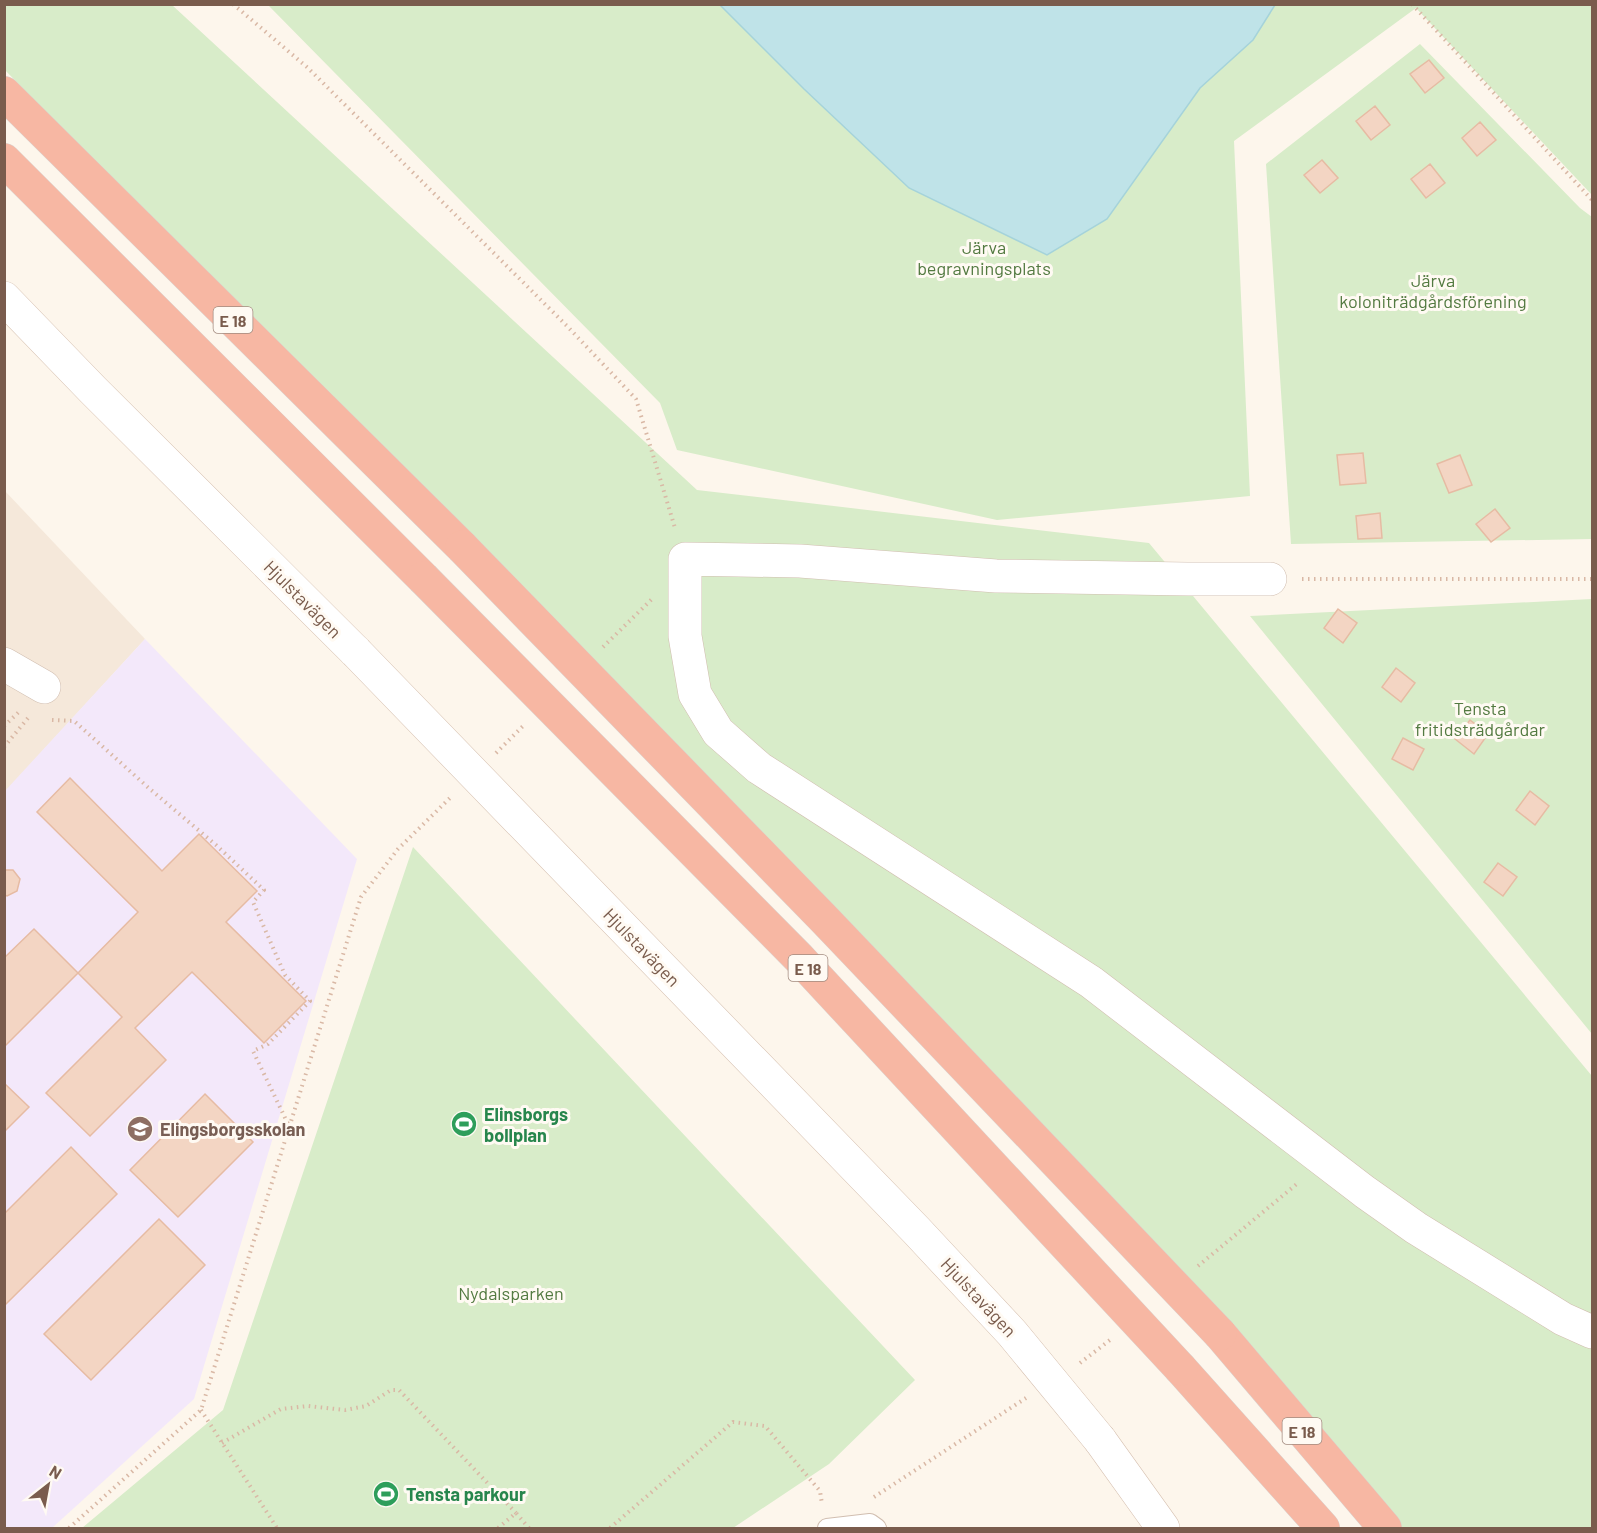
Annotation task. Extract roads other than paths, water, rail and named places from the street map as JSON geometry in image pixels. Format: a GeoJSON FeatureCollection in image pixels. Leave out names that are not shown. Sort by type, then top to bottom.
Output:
{"type":"FeatureCollection","features":[{"type":"Feature","properties":{"kind":"highway","name":"E 18"},"geometry":{"type":"LineString","coordinates":[[4,93],[462,547],[833,929],[1220,1334],[1385,1528]]}},
{"type":"Feature","properties":{"kind":"highway","name":"E 18"},"geometry":{"type":"LineString","coordinates":[[4,160],[423,578],[799,958],[1181,1369],[1323,1528]]}},
{"type":"Feature","properties":{"kind":"street","name":"Hjulstavägen"},"geometry":{"type":"LineString","coordinates":[[4,298],[356,652],[916,1230],[1012,1333],[1100,1440],[1163,1528]]}},
{"type":"Feature","properties":{"kind":"street","name":"Hjulstavägen"},"geometry":{"type":"LineString","coordinates":[[4,326],[93,390]]}},
{"type":"Feature","properties":{"kind":"street"},"geometry":{"type":"LineString","coordinates":[[1270,579],[996,576],[800,561],[685,560],[685,636],[695,694],[718,732],[759,768],[1091,982],[1324,1161],[1416,1228],[1563,1319],[1593,1332]]}},
{"type":"Feature","properties":{"kind":"street"},"geometry":{"type":"LineString","coordinates":[[4,664],[45,687]]}},
{"type":"Feature","properties":{"kind":"lane"},"geometry":{"type":"LineString","coordinates":[[827,1528],[870,1523],[877,1528]]}},
{"type":"Feature","properties":{"kind":"water"},"geometry":{"type":"Polygon","coordinates":[[[720,5],[1275,5],[1253,40],[1200,88],[1107,219],[1047,255],[909,188],[804,89],[720,5]]]}},
{"type":"Feature","properties":{"kind":"place","name":"Elinsborgs bollplan"},"geometry":{"type":"Point","coordinates":[464,1124]}},
{"type":"Feature","properties":{"kind":"place","name":"Elingsborgsskolan"},"geometry":{"type":"Point","coordinates":[140,1129]}},
{"type":"Feature","properties":{"kind":"place","name":"Tensta parkour"},"geometry":{"type":"Point","coordinates":[386,1494]}},
{"type":"Feature","properties":{"kind":"park label","name":"Järva begravningsplats"},"geometry":{"type":"Point","coordinates":[984,257]}},
{"type":"Feature","properties":{"kind":"park label","name":"Järva koloniträdgårdsförening"},"geometry":{"type":"Point","coordinates":[1433,290]}},
{"type":"Feature","properties":{"kind":"park label","name":"Tensta fritidsträdgårdar"},"geometry":{"type":"Point","coordinates":[1480,718]}},
{"type":"Feature","properties":{"kind":"park label","name":"Nydalsparken"},"geometry":{"type":"Point","coordinates":[511,1293]}}]}
